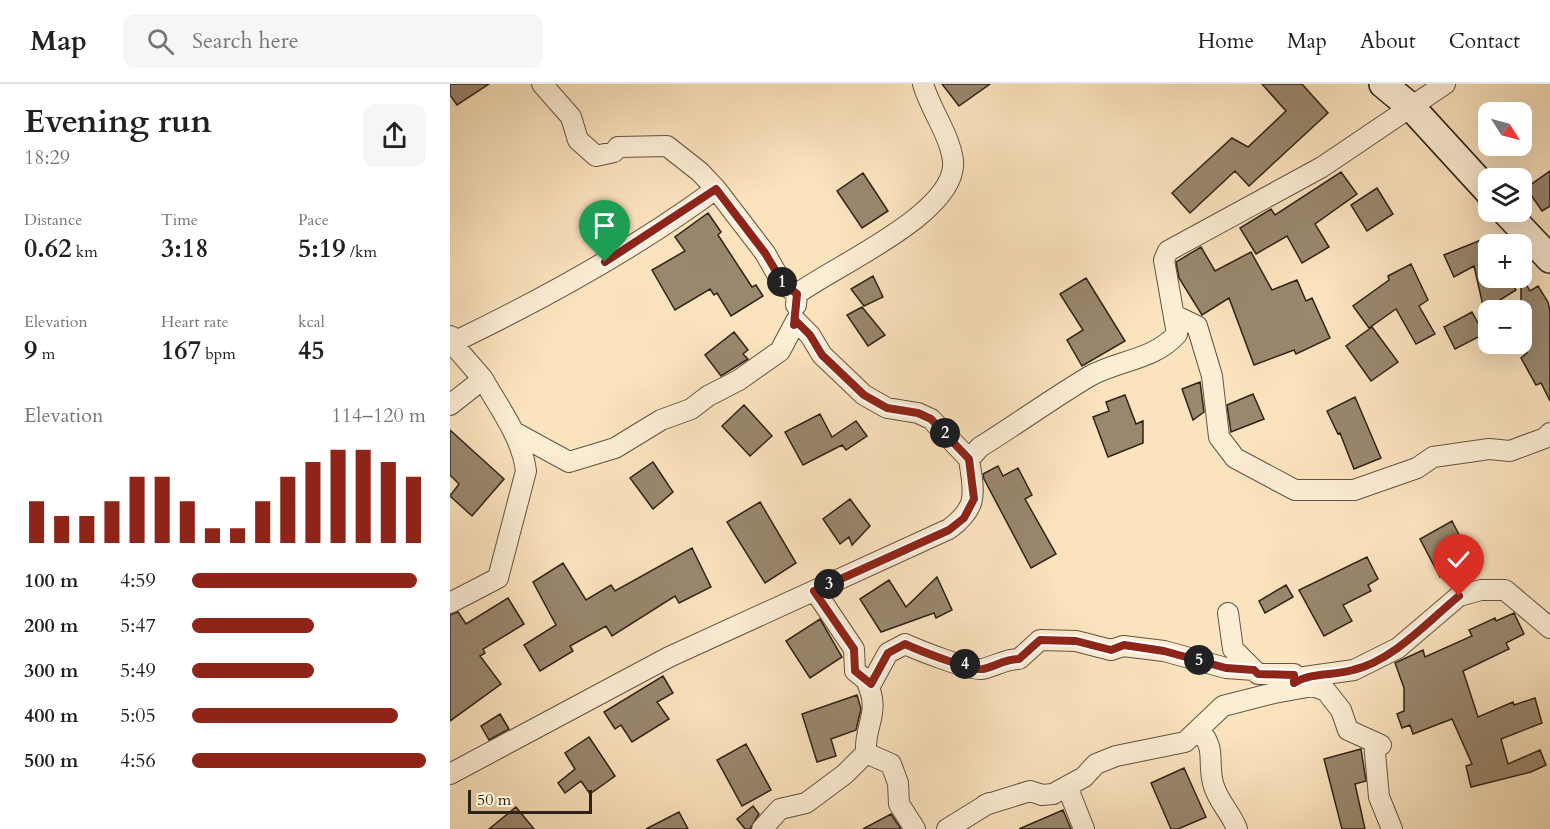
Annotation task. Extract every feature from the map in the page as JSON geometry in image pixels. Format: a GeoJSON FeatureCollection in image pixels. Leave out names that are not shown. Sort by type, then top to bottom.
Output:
{"type":"FeatureCollection","features":[{"type":"Feature","properties":{"kind":"street"},"geometry":{"type":"LineString","coordinates":[[543,84],[571,117],[578,140],[596,156],[614,152],[618,147],[666,146],[700,172],[716,189],[765,253],[783,283],[797,294]]}},
{"type":"Feature","properties":{"kind":"street"},"geometry":{"type":"LineString","coordinates":[[797,294],[869,251],[913,219],[939,198],[953,178],[953,159],[929,104],[923,84]]}},
{"type":"Feature","properties":{"kind":"street"},"geometry":{"type":"LineString","coordinates":[[1383,84],[1412,108],[1478,181]]}},
{"type":"Feature","properties":{"kind":"street"},"geometry":{"type":"LineString","coordinates":[[969,459],[980,447],[1093,375],[1167,346],[1178,334],[1164,260],[1168,251],[1322,167],[1445,84]]}},
{"type":"Feature","properties":{"kind":"street"},"geometry":{"type":"LineString","coordinates":[[450,603],[498,578],[526,471],[524,455],[514,432],[483,378],[457,349],[454,338],[506,317],[605,262],[716,189]]}},
{"type":"Feature","properties":{"kind":"street"},"geometry":{"type":"LineString","coordinates":[[1515,222],[1550,259]]}},
{"type":"Feature","properties":{"kind":"street"},"geometry":{"type":"LineString","coordinates":[[794,325],[797,294]]}},
{"type":"Feature","properties":{"kind":"street"},"geometry":{"type":"LineString","coordinates":[[1176,316],[1197,326],[1212,376],[1219,437],[1235,459],[1295,490],[1353,490],[1417,468],[1433,457],[1489,449],[1510,451],[1545,438],[1550,433]]}},
{"type":"Feature","properties":{"kind":"street"},"geometry":{"type":"LineString","coordinates":[[452,768],[669,657],[949,530],[964,518],[974,499],[969,459],[931,419],[918,413],[887,408],[864,395],[822,355],[810,335],[796,321],[780,351],[739,380],[708,396],[691,409],[661,420],[615,448],[569,462],[514,432]]}},
{"type":"Feature","properties":{"kind":"street"},"geometry":{"type":"LineString","coordinates":[[450,405],[483,378]]}},
{"type":"Feature","properties":{"kind":"street"},"geometry":{"type":"LineString","coordinates":[[1287,688],[1304,677],[1354,670],[1398,648],[1459,596],[1480,590],[1505,590],[1550,628]]}},
{"type":"Feature","properties":{"kind":"street"},"geometry":{"type":"LineString","coordinates":[[814,591],[854,649],[855,671],[871,684],[888,653],[905,644],[941,659],[980,670],[1006,659],[1019,659],[1040,640],[1076,641],[1111,650],[1124,645],[1164,651],[1226,668],[1254,670]]}},
{"type":"Feature","properties":{"kind":"street"},"geometry":{"type":"LineString","coordinates":[[1228,614],[1233,649],[1258,674],[1294,675],[1287,688]]}},
{"type":"Feature","properties":{"kind":"street"},"geometry":{"type":"LineString","coordinates":[[762,829],[780,809],[806,803],[845,774],[866,753],[865,740],[873,722],[873,694],[866,680]]}},
{"type":"Feature","properties":{"kind":"street"},"geometry":{"type":"LineString","coordinates":[[946,829],[987,804],[1030,791],[1042,795],[1053,794],[1084,777],[1096,764],[1116,756],[1185,742],[1223,706],[1287,688],[1314,686],[1326,691],[1341,710],[1348,730],[1378,743],[1379,797],[1392,829]]}},
{"type":"Feature","properties":{"kind":"street"},"geometry":{"type":"LineString","coordinates":[[1199,729],[1210,743],[1212,782],[1220,802],[1233,818],[1237,829]]}},
{"type":"Feature","properties":{"kind":"street"},"geometry":{"type":"LineString","coordinates":[[866,753],[891,764],[898,783],[899,804],[915,829]]}},
{"type":"Feature","properties":{"kind":"street"},"geometry":{"type":"LineString","coordinates":[[1067,786],[1084,829]]}},
{"type":"Feature","properties":{"kind":"building"},"geometry":{"type":"Polygon","coordinates":[[[450,84],[489,84],[457,105],[450,95],[450,84]]]}},
{"type":"Feature","properties":{"kind":"building"},"geometry":{"type":"Polygon","coordinates":[[[942,84],[990,84],[959,106],[942,84]]]}},
{"type":"Feature","properties":{"kind":"building"},"geometry":{"type":"Polygon","coordinates":[[[1262,84],[1302,84],[1328,113],[1249,186],[1235,171],[1190,213],[1172,193],[1232,138],[1248,147],[1286,111],[1262,84]]]}},
{"type":"Feature","properties":{"kind":"building"},"geometry":{"type":"Polygon","coordinates":[[[1550,171],[1550,206],[1542,211],[1532,197],[1532,184],[1550,171]]]}},
{"type":"Feature","properties":{"kind":"building"},"geometry":{"type":"Polygon","coordinates":[[[1341,172],[1357,194],[1315,224],[1329,247],[1302,263],[1287,236],[1256,254],[1240,228],[1271,209],[1275,215],[1341,172]]]}},
{"type":"Feature","properties":{"kind":"building"},"geometry":{"type":"Polygon","coordinates":[[[863,173],[888,211],[862,228],[837,191],[863,173]]]}},
{"type":"Feature","properties":{"kind":"building"},"geometry":{"type":"Polygon","coordinates":[[[1377,188],[1393,214],[1367,231],[1351,205],[1377,188]]]}},
{"type":"Feature","properties":{"kind":"building"},"geometry":{"type":"Polygon","coordinates":[[[708,213],[721,232],[718,235],[752,287],[756,285],[763,296],[731,316],[717,293],[714,295],[710,289],[675,310],[652,270],[685,251],[675,237],[708,213]]]}},
{"type":"Feature","properties":{"kind":"building"},"geometry":{"type":"Polygon","coordinates":[[[1478,241],[1478,284],[1474,266],[1454,277],[1444,255],[1478,241]]]}},
{"type":"Feature","properties":{"kind":"building"},"geometry":{"type":"Polygon","coordinates":[[[1201,247],[1215,271],[1251,252],[1272,290],[1297,280],[1306,301],[1312,298],[1330,338],[1296,354],[1294,350],[1254,365],[1229,298],[1202,315],[1179,278],[1176,262],[1201,247]]]}},
{"type":"Feature","properties":{"kind":"building"},"geometry":{"type":"Polygon","coordinates":[[[1411,264],[1428,300],[1419,306],[1435,334],[1416,344],[1396,309],[1369,328],[1353,306],[1389,280],[1388,276],[1411,264]]]}},
{"type":"Feature","properties":{"kind":"building"},"geometry":{"type":"Polygon","coordinates":[[[873,276],[883,297],[864,306],[851,289],[873,276]]]}},
{"type":"Feature","properties":{"kind":"building"},"geometry":{"type":"Polygon","coordinates":[[[1086,278],[1125,341],[1082,366],[1067,340],[1083,330],[1060,294],[1086,278]]]}},
{"type":"Feature","properties":{"kind":"building"},"geometry":{"type":"Polygon","coordinates":[[[1538,286],[1548,302],[1550,311],[1550,401],[1541,383],[1536,385],[1521,358],[1526,354],[1532,354],[1532,300],[1521,300],[1521,288],[1528,288],[1530,291],[1538,286]]]}},
{"type":"Feature","properties":{"kind":"building"},"geometry":{"type":"Polygon","coordinates":[[[1479,288],[1515,288],[1516,290],[1500,300],[1482,300],[1479,288]]]}},
{"type":"Feature","properties":{"kind":"building"},"geometry":{"type":"Polygon","coordinates":[[[862,307],[885,335],[868,346],[847,315],[862,307]]]}},
{"type":"Feature","properties":{"kind":"building"},"geometry":{"type":"Polygon","coordinates":[[[1472,312],[1478,323],[1478,337],[1455,349],[1444,327],[1472,312]]]}},
{"type":"Feature","properties":{"kind":"building"},"geometry":{"type":"Polygon","coordinates":[[[1372,327],[1398,362],[1371,381],[1346,346],[1372,327]]]}},
{"type":"Feature","properties":{"kind":"building"},"geometry":{"type":"Polygon","coordinates":[[[734,332],[748,350],[743,354],[748,359],[721,376],[705,355],[734,332]]]}},
{"type":"Feature","properties":{"kind":"building"},"geometry":{"type":"Polygon","coordinates":[[[1200,382],[1204,412],[1193,420],[1182,389],[1200,382]]]}},
{"type":"Feature","properties":{"kind":"building"},"geometry":{"type":"Polygon","coordinates":[[[1253,394],[1264,419],[1231,432],[1227,405],[1253,394]]]}},
{"type":"Feature","properties":{"kind":"building"},"geometry":{"type":"Polygon","coordinates":[[[1125,395],[1136,424],[1143,421],[1143,443],[1108,457],[1093,417],[1109,411],[1106,402],[1125,395]]]}},
{"type":"Feature","properties":{"kind":"building"},"geometry":{"type":"Polygon","coordinates":[[[1355,397],[1381,458],[1354,469],[1340,433],[1338,434],[1327,411],[1355,397]]]}},
{"type":"Feature","properties":{"kind":"building"},"geometry":{"type":"Polygon","coordinates":[[[744,405],[772,436],[750,456],[722,426],[744,405]]]}},
{"type":"Feature","properties":{"kind":"building"},"geometry":{"type":"Polygon","coordinates":[[[820,414],[832,437],[856,421],[867,436],[846,450],[842,445],[803,465],[785,432],[820,414]]]}},
{"type":"Feature","properties":{"kind":"building"},"geometry":{"type":"Polygon","coordinates":[[[450,430],[504,479],[472,516],[450,496],[459,484],[450,475],[450,430]]]}},
{"type":"Feature","properties":{"kind":"building"},"geometry":{"type":"Polygon","coordinates":[[[653,462],[673,492],[653,509],[630,478],[653,462]]]}},
{"type":"Feature","properties":{"kind":"building"},"geometry":{"type":"Polygon","coordinates":[[[998,466],[1003,476],[1018,468],[1032,495],[1025,499],[1056,554],[1031,568],[984,479],[983,474],[998,466]]]}},
{"type":"Feature","properties":{"kind":"building"},"geometry":{"type":"Polygon","coordinates":[[[850,499],[870,526],[852,545],[849,537],[840,544],[823,519],[850,499]]]}},
{"type":"Feature","properties":{"kind":"building"},"geometry":{"type":"Polygon","coordinates":[[[760,502],[796,563],[765,583],[727,522],[760,502]]]}},
{"type":"Feature","properties":{"kind":"building"},"geometry":{"type":"Polygon","coordinates":[[[1452,521],[1470,556],[1456,563],[1461,566],[1440,577],[1420,539],[1452,521]]]}},
{"type":"Feature","properties":{"kind":"building"},"geometry":{"type":"Polygon","coordinates":[[[692,548],[711,587],[679,603],[675,596],[612,636],[606,626],[570,646],[573,651],[540,671],[524,645],[556,625],[533,582],[563,563],[586,600],[611,585],[615,591],[692,548]]]}},
{"type":"Feature","properties":{"kind":"building"},"geometry":{"type":"Polygon","coordinates":[[[1367,557],[1378,579],[1368,585],[1371,591],[1343,605],[1352,621],[1324,636],[1299,590],[1367,557]]]}},
{"type":"Feature","properties":{"kind":"building"},"geometry":{"type":"Polygon","coordinates":[[[937,577],[952,610],[936,618],[934,613],[881,632],[860,599],[889,580],[906,607],[937,577]]]}},
{"type":"Feature","properties":{"kind":"building"},"geometry":{"type":"Polygon","coordinates":[[[1286,585],[1293,597],[1265,613],[1259,601],[1286,585]]]}},
{"type":"Feature","properties":{"kind":"building"},"geometry":{"type":"Polygon","coordinates":[[[508,598],[524,624],[483,649],[485,653],[480,656],[501,684],[450,721],[450,615],[458,612],[466,624],[508,598]]]}},
{"type":"Feature","properties":{"kind":"building"},"geometry":{"type":"Polygon","coordinates":[[[1514,613],[1524,634],[1506,643],[1509,649],[1463,671],[1478,717],[1513,702],[1514,705],[1535,698],[1542,723],[1501,739],[1508,764],[1540,750],[1546,765],[1531,772],[1471,787],[1466,766],[1472,764],[1452,719],[1413,734],[1410,725],[1402,728],[1397,714],[1404,711],[1404,688],[1395,663],[1423,650],[1425,657],[1472,636],[1469,630],[1495,618],[1496,621],[1514,613]]]}},
{"type":"Feature","properties":{"kind":"building"},"geometry":{"type":"Polygon","coordinates":[[[820,619],[842,657],[810,678],[786,641],[820,619]]]}},
{"type":"Feature","properties":{"kind":"building"},"geometry":{"type":"Polygon","coordinates":[[[663,676],[673,693],[657,702],[669,719],[632,742],[621,725],[615,729],[604,712],[663,676]]]}},
{"type":"Feature","properties":{"kind":"building"},"geometry":{"type":"Polygon","coordinates":[[[857,695],[861,709],[856,730],[831,739],[836,756],[817,762],[802,714],[857,695]]]}},
{"type":"Feature","properties":{"kind":"building"},"geometry":{"type":"Polygon","coordinates":[[[500,714],[509,729],[489,740],[481,726],[500,714]]]}},
{"type":"Feature","properties":{"kind":"building"},"geometry":{"type":"Polygon","coordinates":[[[589,737],[615,776],[590,794],[581,781],[565,793],[558,783],[575,769],[565,753],[589,737]]]}},
{"type":"Feature","properties":{"kind":"building"},"geometry":{"type":"Polygon","coordinates":[[[746,744],[771,790],[742,806],[717,760],[746,744]]]}},
{"type":"Feature","properties":{"kind":"building"},"geometry":{"type":"Polygon","coordinates":[[[1361,749],[1366,781],[1355,784],[1365,829],[1342,829],[1324,759],[1361,749]]]}},
{"type":"Feature","properties":{"kind":"building"},"geometry":{"type":"Polygon","coordinates":[[[1184,768],[1206,817],[1178,829],[1171,829],[1151,783],[1184,768]]]}},
{"type":"Feature","properties":{"kind":"building"},"geometry":{"type":"Polygon","coordinates":[[[753,806],[759,814],[750,829],[745,829],[737,819],[753,806]]]}},
{"type":"Feature","properties":{"kind":"building"},"geometry":{"type":"Polygon","coordinates":[[[516,807],[534,829],[489,829],[516,807]]]}},
{"type":"Feature","properties":{"kind":"building"},"geometry":{"type":"Polygon","coordinates":[[[1063,810],[1071,829],[1019,829],[1063,810]]]}},
{"type":"Feature","properties":{"kind":"building"},"geometry":{"type":"Polygon","coordinates":[[[679,812],[688,829],[646,829],[679,812]]]}},
{"type":"Feature","properties":{"kind":"building"},"geometry":{"type":"Polygon","coordinates":[[[891,814],[901,829],[863,829],[891,814]]]}},
{"type":"Feature","properties":{"kind":"route"},"geometry":{"type":"LineString","coordinates":[[605,262],[716,189],[765,253],[783,283],[797,294],[794,325],[796,321],[810,335],[822,355],[864,395],[898,412],[918,413],[931,419],[969,459],[974,499],[964,518],[949,530],[814,591],[854,649],[855,671],[871,684],[888,653],[897,646],[905,644],[941,659],[963,663],[980,670],[1006,659],[1019,659],[1040,640],[1076,641],[1111,650],[1124,645],[1164,651],[1226,668],[1254,670],[1258,674],[1294,675],[1294,683],[1304,677],[1354,670],[1398,648],[1459,596]]}}]}
